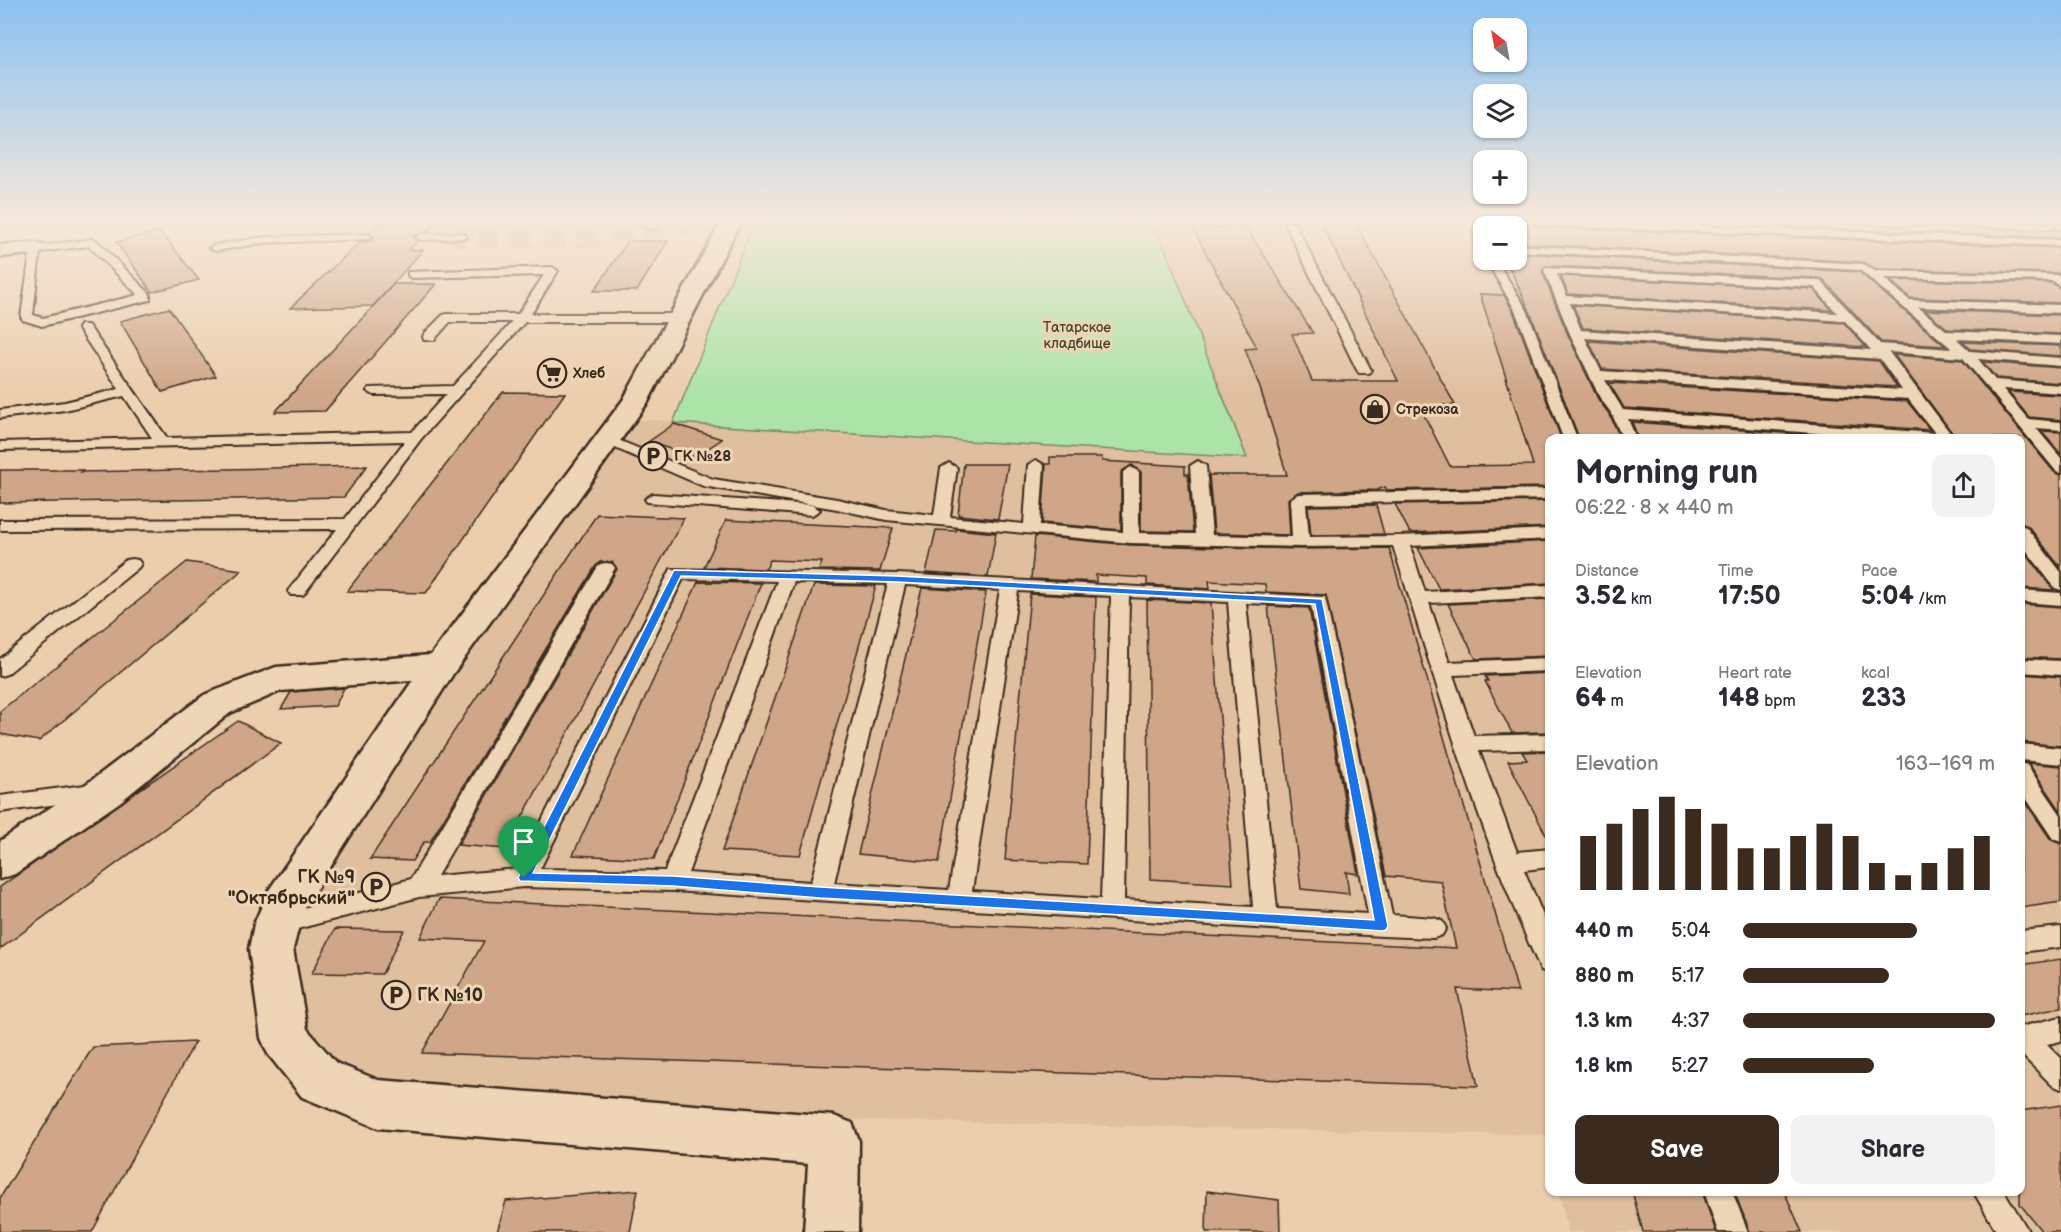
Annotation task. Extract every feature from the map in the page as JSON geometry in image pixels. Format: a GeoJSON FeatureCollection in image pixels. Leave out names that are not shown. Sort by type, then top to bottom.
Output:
{"type":"FeatureCollection","features":[{"type":"Feature","properties":{"kind":"street"},"geometry":{"type":"LineString","coordinates":[[700,279],[635,402],[441,666],[284,903],[276,924],[271,949],[285,1038],[319,1080],[378,1104],[834,1141],[831,1232]]}},
{"type":"Feature","properties":{"kind":"street"},"geometry":{"type":"LineString","coordinates":[[0,862],[106,791],[217,704],[276,679],[441,666]]}},
{"type":"Feature","properties":{"kind":"lane"},"geometry":{"type":"LineString","coordinates":[[31,279],[27,317],[32,321],[42,322],[146,297],[128,279]]}},
{"type":"Feature","properties":{"kind":"lane"},"geometry":{"type":"LineString","coordinates":[[297,591],[416,436],[522,318],[547,279]]}},
{"type":"Feature","properties":{"kind":"lane"},"geometry":{"type":"LineString","coordinates":[[1318,279],[1364,370]]}},
{"type":"Feature","properties":{"kind":"lane"},"geometry":{"type":"LineString","coordinates":[[1503,279],[1521,310],[1568,434]]}},
{"type":"Feature","properties":{"kind":"lane"},"geometry":{"type":"LineString","coordinates":[[1554,279],[1576,334],[1627,434]]}},
{"type":"Feature","properties":{"kind":"lane"},"geometry":{"type":"LineString","coordinates":[[1732,279],[1818,284],[1879,351],[1944,434]]}},
{"type":"Feature","properties":{"kind":"lane"},"geometry":{"type":"LineString","coordinates":[[1878,279],[1967,355],[2061,468]]}},
{"type":"Feature","properties":{"kind":"lane"},"geometry":{"type":"LineString","coordinates":[[1561,299],[1847,317]]}},
{"type":"Feature","properties":{"kind":"lane"},"geometry":{"type":"LineString","coordinates":[[1904,303],[2061,309]]}},
{"type":"Feature","properties":{"kind":"lane"},"geometry":{"type":"LineString","coordinates":[[429,337],[447,318],[679,318]]}},
{"type":"Feature","properties":{"kind":"lane"},"geometry":{"type":"LineString","coordinates":[[84,328],[162,441]]}},
{"type":"Feature","properties":{"kind":"lane"},"geometry":{"type":"LineString","coordinates":[[1576,334],[2061,362]]}},
{"type":"Feature","properties":{"kind":"lane"},"geometry":{"type":"LineString","coordinates":[[1942,335],[2061,340]]}},
{"type":"Feature","properties":{"kind":"lane"},"geometry":{"type":"LineString","coordinates":[[1597,375],[1912,395]]}},
{"type":"Feature","properties":{"kind":"lane"},"geometry":{"type":"LineString","coordinates":[[1991,384],[2061,389]]}},
{"type":"Feature","properties":{"kind":"lane"},"geometry":{"type":"LineString","coordinates":[[374,391],[457,390]]}},
{"type":"Feature","properties":{"kind":"lane"},"geometry":{"type":"LineString","coordinates":[[0,414],[65,406],[127,391]]}},
{"type":"Feature","properties":{"kind":"lane"},"geometry":{"type":"LineString","coordinates":[[1619,414],[1886,434]]}},
{"type":"Feature","properties":{"kind":"lane"},"geometry":{"type":"LineString","coordinates":[[2024,423],[2061,426]]}},
{"type":"Feature","properties":{"kind":"lane"},"geometry":{"type":"LineString","coordinates":[[0,446],[162,441],[291,442],[416,436]]}},
{"type":"Feature","properties":{"kind":"lane"},"geometry":{"type":"LineString","coordinates":[[606,439],[710,483],[837,504],[886,515]]}},
{"type":"Feature","properties":{"kind":"lane"},"geometry":{"type":"LineString","coordinates":[[1032,528],[1036,465]]}},
{"type":"Feature","properties":{"kind":"lane"},"geometry":{"type":"LineString","coordinates":[[1198,466],[1204,538]]}},
{"type":"Feature","properties":{"kind":"lane"},"geometry":{"type":"LineString","coordinates":[[941,521],[949,468]]}},
{"type":"Feature","properties":{"kind":"lane"},"geometry":{"type":"LineString","coordinates":[[1131,472],[1131,538]]}},
{"type":"Feature","properties":{"kind":"lane"},"geometry":{"type":"LineString","coordinates":[[1301,542],[1298,499],[1545,494]]}},
{"type":"Feature","properties":{"kind":"lane"},"geometry":{"type":"LineString","coordinates":[[653,499],[886,515],[1131,538],[1301,542],[1400,541],[1545,534]]}},
{"type":"Feature","properties":{"kind":"lane"},"geometry":{"type":"LineString","coordinates":[[0,525],[350,524]]}},
{"type":"Feature","properties":{"kind":"lane"},"geometry":{"type":"LineString","coordinates":[[1400,541],[1466,744],[1509,862],[1545,950]]}},
{"type":"Feature","properties":{"kind":"lane"},"geometry":{"type":"LineString","coordinates":[[2026,544],[2061,584]]}},
{"type":"Feature","properties":{"kind":"lane"},"geometry":{"type":"LineString","coordinates":[[0,669],[132,564]]}},
{"type":"Feature","properties":{"kind":"lane"},"geometry":{"type":"LineString","coordinates":[[419,887],[606,568]]}},
{"type":"Feature","properties":{"kind":"lane"},"geometry":{"type":"LineString","coordinates":[[524,878],[677,573],[897,579],[1236,596],[1319,601],[1382,926]]}},
{"type":"Feature","properties":{"kind":"lane"},"geometry":{"type":"LineString","coordinates":[[673,881],[787,577]]}},
{"type":"Feature","properties":{"kind":"lane"},"geometry":{"type":"LineString","coordinates":[[820,892],[897,579]]}},
{"type":"Feature","properties":{"kind":"lane"},"geometry":{"type":"LineString","coordinates":[[960,900],[1010,584]]}},
{"type":"Feature","properties":{"kind":"lane"},"geometry":{"type":"LineString","coordinates":[[1112,909],[1120,591]]}},
{"type":"Feature","properties":{"kind":"lane"},"geometry":{"type":"LineString","coordinates":[[1420,598],[1545,591]]}},
{"type":"Feature","properties":{"kind":"lane"},"geometry":{"type":"LineString","coordinates":[[1236,596],[1266,917]]}},
{"type":"Feature","properties":{"kind":"lane"},"geometry":{"type":"LineString","coordinates":[[2025,596],[2061,599]]}},
{"type":"Feature","properties":{"kind":"lane"},"geometry":{"type":"LineString","coordinates":[[1443,669],[1545,664]]}},
{"type":"Feature","properties":{"kind":"lane"},"geometry":{"type":"LineString","coordinates":[[2025,665],[2061,668]]}},
{"type":"Feature","properties":{"kind":"lane"},"geometry":{"type":"LineString","coordinates":[[1466,744],[1545,741]]}},
{"type":"Feature","properties":{"kind":"lane"},"geometry":{"type":"LineString","coordinates":[[2025,752],[2061,756]]}},
{"type":"Feature","properties":{"kind":"lane"},"geometry":{"type":"LineString","coordinates":[[2025,779],[2061,833]]}},
{"type":"Feature","properties":{"kind":"lane"},"geometry":{"type":"LineString","coordinates":[[0,804],[106,791]]}},
{"type":"Feature","properties":{"kind":"lane"},"geometry":{"type":"LineString","coordinates":[[1509,862],[1545,858]]}},
{"type":"Feature","properties":{"kind":"lane"},"geometry":{"type":"LineString","coordinates":[[276,924],[419,887],[524,878],[673,881],[820,892],[1434,928]]}},
{"type":"Feature","properties":{"kind":"lane"},"geometry":{"type":"LineString","coordinates":[[2025,941],[2061,937]]}},
{"type":"Feature","properties":{"kind":"lane"},"geometry":{"type":"LineString","coordinates":[[2025,1038],[2061,1029]]}},
{"type":"Feature","properties":{"kind":"lane"},"geometry":{"type":"LineString","coordinates":[[2025,1040],[2061,1076]]}},
{"type":"Feature","properties":{"kind":"lane"},"geometry":{"type":"LineString","coordinates":[[1720,1196],[1733,1232]]}},
{"type":"Feature","properties":{"kind":"lane"},"geometry":{"type":"LineString","coordinates":[[1990,1196],[2014,1232]]}},
{"type":"Feature","properties":{"kind":"shaded area"},"geometry":{"type":"Polygon","coordinates":[[[1177,279],[2061,279],[2061,1232],[1568,1232],[1560,1196],[2025,1196],[2025,434],[1545,434],[1545,1135],[758,1118],[411,1088],[320,1058],[277,989],[296,897],[634,419],[1247,458],[1177,279]]]}},
{"type":"Feature","properties":{"kind":"green space","name":"Татарское кладбище"},"geometry":{"type":"Polygon","coordinates":[[[731,279],[1177,279],[1247,458],[673,423],[731,279]]]}},
{"type":"Feature","properties":{"kind":"building"},"geometry":{"type":"Polygon","coordinates":[[[143,279],[199,280],[152,292],[143,279]]]}},
{"type":"Feature","properties":{"kind":"building"},"geometry":{"type":"Polygon","coordinates":[[[320,279],[397,279],[373,306],[290,308],[320,279]]]}},
{"type":"Feature","properties":{"kind":"building"},"geometry":{"type":"Polygon","coordinates":[[[602,279],[644,279],[637,291],[594,291],[602,279]]]}},
{"type":"Feature","properties":{"kind":"building"},"geometry":{"type":"Polygon","coordinates":[[[1220,279],[1279,279],[1313,333],[1292,334],[1312,381],[1398,381],[1349,279],[1386,279],[1455,405],[1419,405],[1450,466],[1533,465],[1480,294],[1504,295],[1513,311],[1559,434],[1545,434],[1545,487],[1387,490],[1385,487],[1377,490],[1298,492],[1288,499],[1290,535],[1214,533],[1209,475],[1287,475],[1260,388],[1245,349],[1257,348],[1220,279]]]}},
{"type":"Feature","properties":{"kind":"building"},"geometry":{"type":"Polygon","coordinates":[[[1515,279],[1545,279],[1598,399],[1610,415],[1618,434],[1577,434],[1529,309],[1515,279]]]}},
{"type":"Feature","properties":{"kind":"building"},"geometry":{"type":"Polygon","coordinates":[[[1562,279],[1629,279],[1813,289],[1832,310],[1568,294],[1562,279]]]}},
{"type":"Feature","properties":{"kind":"building"},"geometry":{"type":"Polygon","coordinates":[[[1823,279],[1868,279],[1945,346],[1881,342],[1823,279]]]}},
{"type":"Feature","properties":{"kind":"building"},"geometry":{"type":"Polygon","coordinates":[[[1890,280],[2052,283],[2061,289],[2061,303],[1910,298],[1890,280]]]}},
{"type":"Feature","properties":{"kind":"building"},"geometry":{"type":"Polygon","coordinates":[[[394,284],[436,284],[325,411],[275,412],[394,284]]]}},
{"type":"Feature","properties":{"kind":"building"},"geometry":{"type":"Polygon","coordinates":[[[1573,305],[1844,323],[1866,347],[1583,328],[1573,305]]]}},
{"type":"Feature","properties":{"kind":"building"},"geometry":{"type":"Polygon","coordinates":[[[169,308],[216,376],[162,392],[120,321],[169,308]]]}},
{"type":"Feature","properties":{"kind":"building"},"geometry":{"type":"Polygon","coordinates":[[[1925,310],[2061,315],[2061,334],[1948,329],[1925,310]]]}},
{"type":"Feature","properties":{"kind":"building"},"geometry":{"type":"Polygon","coordinates":[[[1589,341],[1879,361],[1897,387],[1602,369],[1589,341]]]}},
{"type":"Feature","properties":{"kind":"building"},"geometry":{"type":"Polygon","coordinates":[[[1963,342],[2061,346],[2061,356],[1971,349],[1963,342]]]}},
{"type":"Feature","properties":{"kind":"building"},"geometry":{"type":"Polygon","coordinates":[[[1894,355],[1962,360],[2023,434],[1953,434],[1894,355]]]}},
{"type":"Feature","properties":{"kind":"building"},"geometry":{"type":"Polygon","coordinates":[[[1983,362],[2061,368],[2061,383],[1996,378],[1983,362]]]}},
{"type":"Feature","properties":{"kind":"building"},"geometry":{"type":"Polygon","coordinates":[[[1609,383],[1907,401],[1930,430],[1624,408],[1609,383]]]}},
{"type":"Feature","properties":{"kind":"building"},"geometry":{"type":"Polygon","coordinates":[[[503,392],[565,393],[426,593],[347,591],[503,392]]]}},
{"type":"Feature","properties":{"kind":"building"},"geometry":{"type":"Polygon","coordinates":[[[2008,392],[2061,395],[2061,420],[2029,417],[2008,392]]]}},
{"type":"Feature","properties":{"kind":"building"},"geometry":{"type":"Polygon","coordinates":[[[1632,422],[1796,434],[1636,434],[1632,422]]]}},
{"type":"Feature","properties":{"kind":"building"},"geometry":{"type":"Polygon","coordinates":[[[674,424],[722,439],[695,457],[648,442],[674,424]]]}},
{"type":"Feature","properties":{"kind":"building"},"geometry":{"type":"Polygon","coordinates":[[[2041,431],[2061,432],[2061,454],[2041,431]]]}},
{"type":"Feature","properties":{"kind":"building"},"geometry":{"type":"Polygon","coordinates":[[[2025,437],[2054,472],[2061,475],[2061,568],[2025,525],[2025,437]]]}},
{"type":"Feature","properties":{"kind":"building"},"geometry":{"type":"Polygon","coordinates":[[[1050,457],[1102,457],[1102,461],[1185,466],[1185,474],[1188,474],[1193,532],[1141,531],[1141,472],[1132,465],[1121,472],[1121,530],[1042,523],[1046,464],[1050,464],[1050,457]]]}},
{"type":"Feature","properties":{"kind":"building"},"geometry":{"type":"Polygon","coordinates":[[[964,464],[1008,464],[998,519],[958,515],[964,464]]]}},
{"type":"Feature","properties":{"kind":"building"},"geometry":{"type":"Polygon","coordinates":[[[367,466],[344,497],[0,503],[0,470],[83,470],[81,472],[367,466]]]}},
{"type":"Feature","properties":{"kind":"building"},"geometry":{"type":"Polygon","coordinates":[[[1545,501],[1545,527],[1410,533],[1395,504],[1545,501]]]}},
{"type":"Feature","properties":{"kind":"building"},"geometry":{"type":"Polygon","coordinates":[[[1376,505],[1384,534],[1311,535],[1308,506],[1376,505]]]}},
{"type":"Feature","properties":{"kind":"building"},"geometry":{"type":"Polygon","coordinates":[[[597,514],[684,518],[505,849],[458,845],[617,569],[612,562],[600,562],[595,567],[430,842],[424,842],[412,861],[370,859],[597,514]]]}},
{"type":"Feature","properties":{"kind":"building"},"geometry":{"type":"Polygon","coordinates":[[[726,520],[893,528],[880,571],[819,570],[822,562],[770,560],[766,569],[704,567],[726,520]]]}},
{"type":"Feature","properties":{"kind":"building"},"geometry":{"type":"Polygon","coordinates":[[[956,529],[996,533],[988,577],[926,573],[936,530],[956,531],[956,529]]]}},
{"type":"Feature","properties":{"kind":"building"},"geometry":{"type":"Polygon","coordinates":[[[1035,536],[1131,545],[1301,549],[1389,548],[1518,992],[1457,989],[1478,1086],[422,1053],[484,941],[420,938],[439,899],[1456,948],[1441,881],[1386,876],[1326,595],[1266,592],[1265,584],[1209,581],[1210,589],[1147,585],[1147,578],[1096,575],[1096,582],[1031,579],[1035,536]]]}},
{"type":"Feature","properties":{"kind":"building"},"geometry":{"type":"Polygon","coordinates":[[[1545,541],[1545,583],[1439,589],[1418,548],[1545,541]]]}},
{"type":"Feature","properties":{"kind":"building"},"geometry":{"type":"Polygon","coordinates":[[[2025,553],[2053,589],[2055,590],[2025,588],[2025,553]]]}},
{"type":"Feature","properties":{"kind":"building"},"geometry":{"type":"Polygon","coordinates":[[[187,562],[242,570],[39,741],[0,734],[0,711],[187,562]]]}},
{"type":"Feature","properties":{"kind":"building"},"geometry":{"type":"Polygon","coordinates":[[[698,582],[761,583],[654,859],[573,855],[698,582]]]}},
{"type":"Feature","properties":{"kind":"building"},"geometry":{"type":"Polygon","coordinates":[[[814,585],[876,586],[800,855],[722,851],[814,585]]]}},
{"type":"Feature","properties":{"kind":"building"},"geometry":{"type":"Polygon","coordinates":[[[922,588],[986,592],[939,862],[858,854],[922,588]]]}},
{"type":"Feature","properties":{"kind":"building"},"geometry":{"type":"Polygon","coordinates":[[[1030,594],[1096,597],[1087,864],[1005,860],[1030,594]]]}},
{"type":"Feature","properties":{"kind":"building"},"geometry":{"type":"Polygon","coordinates":[[[1545,599],[1545,656],[1476,659],[1448,604],[1545,599]]]}},
{"type":"Feature","properties":{"kind":"building"},"geometry":{"type":"Polygon","coordinates":[[[1147,600],[1211,603],[1233,884],[1150,879],[1147,600]]]}},
{"type":"Feature","properties":{"kind":"building"},"geometry":{"type":"Polygon","coordinates":[[[2025,604],[2061,607],[2061,659],[2025,657],[2025,604]]]}},
{"type":"Feature","properties":{"kind":"building"},"geometry":{"type":"Polygon","coordinates":[[[1268,606],[1309,608],[1358,874],[1346,872],[1349,894],[1301,889],[1268,606]]]}},
{"type":"Feature","properties":{"kind":"building"},"geometry":{"type":"Polygon","coordinates":[[[1545,673],[1545,732],[1512,733],[1485,681],[1488,681],[1485,676],[1545,673]]]}},
{"type":"Feature","properties":{"kind":"building"},"geometry":{"type":"Polygon","coordinates":[[[2025,674],[2061,677],[2061,746],[2025,742],[2025,674]]]}},
{"type":"Feature","properties":{"kind":"building"},"geometry":{"type":"Polygon","coordinates":[[[344,688],[335,706],[281,709],[291,692],[344,688]]]}},
{"type":"Feature","properties":{"kind":"building"},"geometry":{"type":"Polygon","coordinates":[[[238,721],[281,743],[0,949],[0,887],[238,721]]]}},
{"type":"Feature","properties":{"kind":"building"},"geometry":{"type":"Polygon","coordinates":[[[1545,751],[1545,833],[1508,761],[1527,760],[1522,752],[1545,751]]]}},
{"type":"Feature","properties":{"kind":"building"},"geometry":{"type":"Polygon","coordinates":[[[2029,764],[2061,766],[2061,811],[2029,764]]]}},
{"type":"Feature","properties":{"kind":"building"},"geometry":{"type":"Polygon","coordinates":[[[2025,801],[2051,840],[2061,844],[2061,902],[2025,907],[2025,801]]]}},
{"type":"Feature","properties":{"kind":"building"},"geometry":{"type":"Polygon","coordinates":[[[335,929],[404,930],[382,974],[312,973],[335,929]]]}},
{"type":"Feature","properties":{"kind":"building"},"geometry":{"type":"Polygon","coordinates":[[[2061,959],[2061,1008],[2025,1015],[2025,964],[2061,959]]]}},
{"type":"Feature","properties":{"kind":"building"},"geometry":{"type":"Polygon","coordinates":[[[195,1042],[92,1232],[0,1232],[0,1198],[93,1047],[195,1042]]]}},
{"type":"Feature","properties":{"kind":"building"},"geometry":{"type":"Polygon","coordinates":[[[2061,1105],[2061,1232],[2042,1232],[2020,1204],[2020,1196],[2025,1196],[2025,1110],[2061,1105]]]}},
{"type":"Feature","properties":{"kind":"building"},"geometry":{"type":"Polygon","coordinates":[[[638,1190],[630,1232],[497,1232],[506,1201],[638,1190]]]}},
{"type":"Feature","properties":{"kind":"building"},"geometry":{"type":"Polygon","coordinates":[[[1207,1191],[1279,1200],[1280,1232],[1206,1232],[1207,1191]]]}},
{"type":"Feature","properties":{"kind":"building"},"geometry":{"type":"Polygon","coordinates":[[[1633,1196],[1704,1196],[1716,1232],[1643,1232],[1633,1196]]]}},
{"type":"Feature","properties":{"kind":"building"},"geometry":{"type":"Polygon","coordinates":[[[1736,1196],[1786,1196],[1802,1232],[1750,1232],[1736,1196]]]}},
{"type":"Feature","properties":{"kind":"place","name":"Хлеб"},"geometry":{"type":"Point","coordinates":[552,373]}},
{"type":"Feature","properties":{"kind":"place","name":"Стрекоза"},"geometry":{"type":"Point","coordinates":[1375,409]}},
{"type":"Feature","properties":{"kind":"place","name":"ГК №28"},"geometry":{"type":"Point","coordinates":[653,456]}},
{"type":"Feature","properties":{"kind":"place","name":"ГК №9 \"Октябрьский\""},"geometry":{"type":"Point","coordinates":[376,887]}},
{"type":"Feature","properties":{"kind":"place","name":"ГК №10"},"geometry":{"type":"Point","coordinates":[396,995]}},
{"type":"Feature","properties":{"kind":"route"},"geometry":{"type":"LineString","coordinates":[[677,573],[897,579],[1319,601],[1382,926],[673,881],[524,878],[677,573]]}}]}
